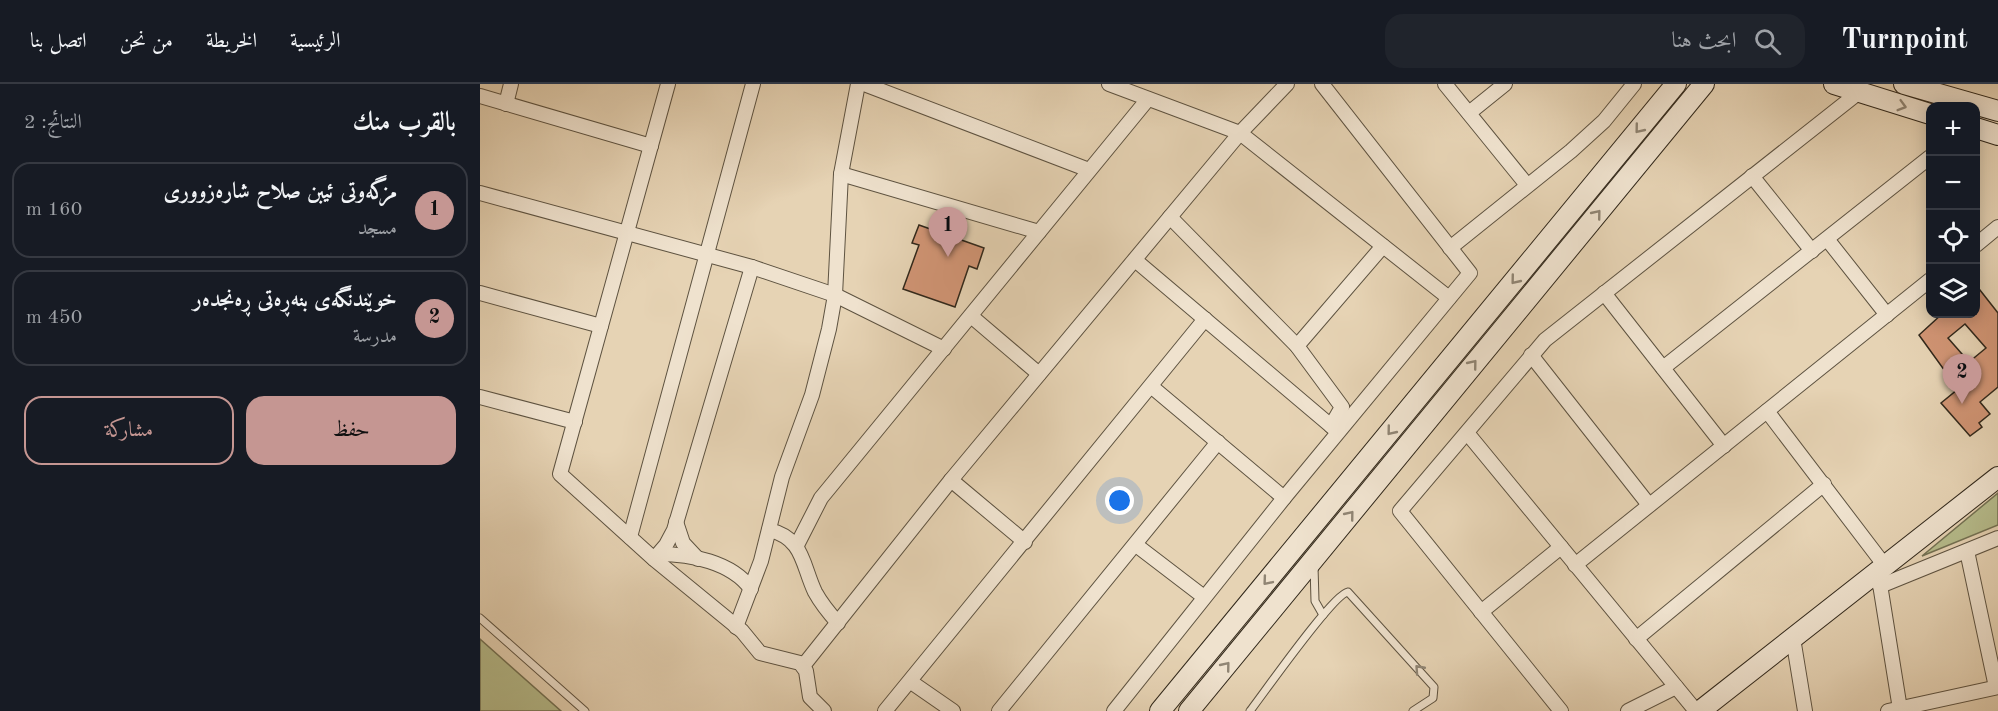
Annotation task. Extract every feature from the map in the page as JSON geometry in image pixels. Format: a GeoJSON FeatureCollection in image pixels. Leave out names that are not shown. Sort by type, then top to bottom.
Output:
{"type":"FeatureCollection","features":[{"type":"Feature","properties":{"kind":"main road"},"geometry":{"type":"LineString","coordinates":[[1160,711],[1676,84]]}},
{"type":"Feature","properties":{"kind":"main road"},"geometry":{"type":"LineString","coordinates":[[1189,711],[1704,84]]}},
{"type":"Feature","properties":{"kind":"main road"},"geometry":{"type":"LineString","coordinates":[[1834,84],[1926,113]]}},
{"type":"Feature","properties":{"kind":"main road"},"geometry":{"type":"LineString","coordinates":[[1919,86],[1998,111]]}},
{"type":"Feature","properties":{"kind":"main road"},"geometry":{"type":"LineString","coordinates":[[1980,129],[1998,135]]}},
{"type":"Feature","properties":{"kind":"main road"},"geometry":{"type":"LineString","coordinates":[[1698,711],[1881,575],[1998,477]]}},
{"type":"Feature","properties":{"kind":"street"},"geometry":{"type":"LineString","coordinates":[[506,104],[512,84]]}},
{"type":"Feature","properties":{"kind":"street"},"geometry":{"type":"LineString","coordinates":[[668,84],[560,474],[736,627],[760,652],[772,658],[796,661],[803,666],[810,697],[824,711]]}},
{"type":"Feature","properties":{"kind":"street"},"geometry":{"type":"LineString","coordinates":[[630,537],[753,84]]}},
{"type":"Feature","properties":{"kind":"street"},"geometry":{"type":"LineString","coordinates":[[736,627],[761,561],[782,477],[821,362],[835,295],[840,174],[858,84]]}},
{"type":"Feature","properties":{"kind":"street"},"geometry":{"type":"LineString","coordinates":[[864,84],[1089,170]]}},
{"type":"Feature","properties":{"kind":"street"},"geometry":{"type":"LineString","coordinates":[[1109,84],[1240,133],[1449,298]]}},
{"type":"Feature","properties":{"kind":"street"},"geometry":{"type":"LineString","coordinates":[[803,666],[951,480],[1039,374],[1240,133],[1287,84]]}},
{"type":"Feature","properties":{"kind":"street"},"geometry":{"type":"LineString","coordinates":[[1114,711],[1284,498],[1335,429],[1470,273],[1322,84]]}},
{"type":"Feature","properties":{"kind":"street"},"geometry":{"type":"LineString","coordinates":[[1445,84],[1527,185]]}},
{"type":"Feature","properties":{"kind":"street"},"geometry":{"type":"LineString","coordinates":[[1468,113],[1505,84]]}},
{"type":"Feature","properties":{"kind":"street"},"geometry":{"type":"LineString","coordinates":[[1450,248],[1604,121],[1634,84]]}},
{"type":"Feature","properties":{"kind":"street"},"geometry":{"type":"LineString","coordinates":[[1561,711],[1400,512],[1545,340],[1858,93]]}},
{"type":"Feature","properties":{"kind":"street"},"geometry":{"type":"LineString","coordinates":[[480,111],[482,97],[651,146]]}},
{"type":"Feature","properties":{"kind":"street"},"geometry":{"type":"LineString","coordinates":[[797,545],[806,532],[817,504],[1148,99]]}},
{"type":"Feature","properties":{"kind":"street"},"geometry":{"type":"LineString","coordinates":[[1663,368],[1926,161]]}},
{"type":"Feature","properties":{"kind":"street"},"geometry":{"type":"LineString","coordinates":[[840,174],[1039,232]]}},
{"type":"Feature","properties":{"kind":"street"},"geometry":{"type":"LineString","coordinates":[[1752,176],[1812,251]]}},
{"type":"Feature","properties":{"kind":"street"},"geometry":{"type":"LineString","coordinates":[[480,193],[752,267],[835,295],[944,349]]}},
{"type":"Feature","properties":{"kind":"street"},"geometry":{"type":"LineString","coordinates":[[1170,217],[1297,346],[1342,407],[1335,429]]}},
{"type":"Feature","properties":{"kind":"street"},"geometry":{"type":"LineString","coordinates":[[1980,241],[1998,226]]}},
{"type":"Feature","properties":{"kind":"street"},"geometry":{"type":"LineString","coordinates":[[1827,239],[1887,315]]}},
{"type":"Feature","properties":{"kind":"street"},"geometry":{"type":"LineString","coordinates":[[1297,346],[1383,246]]}},
{"type":"Feature","properties":{"kind":"street"},"geometry":{"type":"LineString","coordinates":[[1135,260],[1335,429]]}},
{"type":"Feature","properties":{"kind":"street"},"geometry":{"type":"LineString","coordinates":[[656,556],[670,537],[676,522],[752,267]]}},
{"type":"Feature","properties":{"kind":"street"},"geometry":{"type":"LineString","coordinates":[[1575,565],[1926,283]]}},
{"type":"Feature","properties":{"kind":"street"},"geometry":{"type":"LineString","coordinates":[[480,293],[601,326]]}},
{"type":"Feature","properties":{"kind":"street"},"geometry":{"type":"LineString","coordinates":[[1604,293],[1724,446]]}},
{"type":"Feature","properties":{"kind":"street"},"geometry":{"type":"LineString","coordinates":[[971,316],[1039,374]]}},
{"type":"Feature","properties":{"kind":"street"},"geometry":{"type":"LineString","coordinates":[[885,711],[1152,387],[1205,319]]}},
{"type":"Feature","properties":{"kind":"street"},"geometry":{"type":"LineString","coordinates":[[1531,356],[1649,505]]}},
{"type":"Feature","properties":{"kind":"street"},"geometry":{"type":"LineString","coordinates":[[1152,387],[1284,498]]}},
{"type":"Feature","properties":{"kind":"street"},"geometry":{"type":"LineString","coordinates":[[480,397],[575,422]]}},
{"type":"Feature","properties":{"kind":"street"},"geometry":{"type":"LineString","coordinates":[[1767,411],[1824,484],[1881,575],[1894,710],[1997,687],[1967,551]]}},
{"type":"Feature","properties":{"kind":"street"},"geometry":{"type":"LineString","coordinates":[[1468,434],[1698,711]]}},
{"type":"Feature","properties":{"kind":"street"},"geometry":{"type":"LineString","coordinates":[[999,711],[1218,442]]}},
{"type":"Feature","properties":{"kind":"street"},"geometry":{"type":"LineString","coordinates":[[951,480],[1025,542]]}},
{"type":"Feature","properties":{"kind":"street"},"geometry":{"type":"LineString","coordinates":[[1636,639],[1824,484]]}},
{"type":"Feature","properties":{"kind":"street"},"geometry":{"type":"LineString","coordinates":[[676,522],[683,543],[698,560]]}},
{"type":"Feature","properties":{"kind":"street"},"geometry":{"type":"LineString","coordinates":[[770,530],[785,535],[797,545],[815,591],[838,623]]}},
{"type":"Feature","properties":{"kind":"street"},"geometry":{"type":"LineString","coordinates":[[1881,575],[1967,551],[1998,538]]}},
{"type":"Feature","properties":{"kind":"street"},"geometry":{"type":"LineString","coordinates":[[1136,545],[1204,597]]}},
{"type":"Feature","properties":{"kind":"street"},"geometry":{"type":"LineString","coordinates":[[1481,612],[1562,548]]}},
{"type":"Feature","properties":{"kind":"street"},"geometry":{"type":"LineString","coordinates":[[656,556],[698,560],[731,570],[751,589]]}},
{"type":"Feature","properties":{"kind":"street"},"geometry":{"type":"LineString","coordinates":[[731,570],[761,561]]}},
{"type":"Feature","properties":{"kind":"street"},"geometry":{"type":"LineString","coordinates":[[1794,638],[1805,711]]}},
{"type":"Feature","properties":{"kind":"street"},"geometry":{"type":"LineString","coordinates":[[911,682],[953,711]]}},
{"type":"Feature","properties":{"kind":"street"},"geometry":{"type":"LineString","coordinates":[[1628,711],[1676,687]]}},
{"type":"Feature","properties":{"kind":"lane"},"geometry":{"type":"LineString","coordinates":[[1313,559],[1315,601],[1323,615]]}},
{"type":"Feature","properties":{"kind":"lane"},"geometry":{"type":"LineString","coordinates":[[1250,711],[1341,593],[1348,592],[1434,687],[1433,698],[1413,711]]}},
{"type":"Feature","properties":{"kind":"lane"},"geometry":{"type":"LineString","coordinates":[[480,618],[585,711]]}},
{"type":"Feature","properties":{"kind":"green space"},"geometry":{"type":"Polygon","coordinates":[[[1998,493],[1998,525],[1922,556],[1998,493]]]}},
{"type":"Feature","properties":{"kind":"green space"},"geometry":{"type":"Polygon","coordinates":[[[480,639],[561,711],[480,711],[480,639]]]}},
{"type":"Feature","properties":{"kind":"building"},"geometry":{"type":"Polygon","coordinates":[[[919,225],[984,248],[977,269],[969,266],[955,307],[903,289],[919,245],[912,243],[919,225]]]}},
{"type":"Feature","properties":{"kind":"building"},"geometry":{"type":"Polygon","coordinates":[[[1980,290],[1998,313],[1998,387],[1980,402],[1990,414],[1979,423],[1982,427],[1970,436],[1941,403],[1958,389],[1919,335],[1938,318],[1980,318],[1980,290]],[[1965,324],[1948,338],[1969,362],[1986,348],[1965,324]]]}},
{"type":"Feature","properties":{"kind":"place","name":"مزگەوتی ئیبن صلاح شارەزووری"},"geometry":{"type":"Point","coordinates":[948,257]}},
{"type":"Feature","properties":{"kind":"place","name":"خوێندنگەی بنەڕەتی ڕەنجدەر"},"geometry":{"type":"Point","coordinates":[1962,404]}}]}
